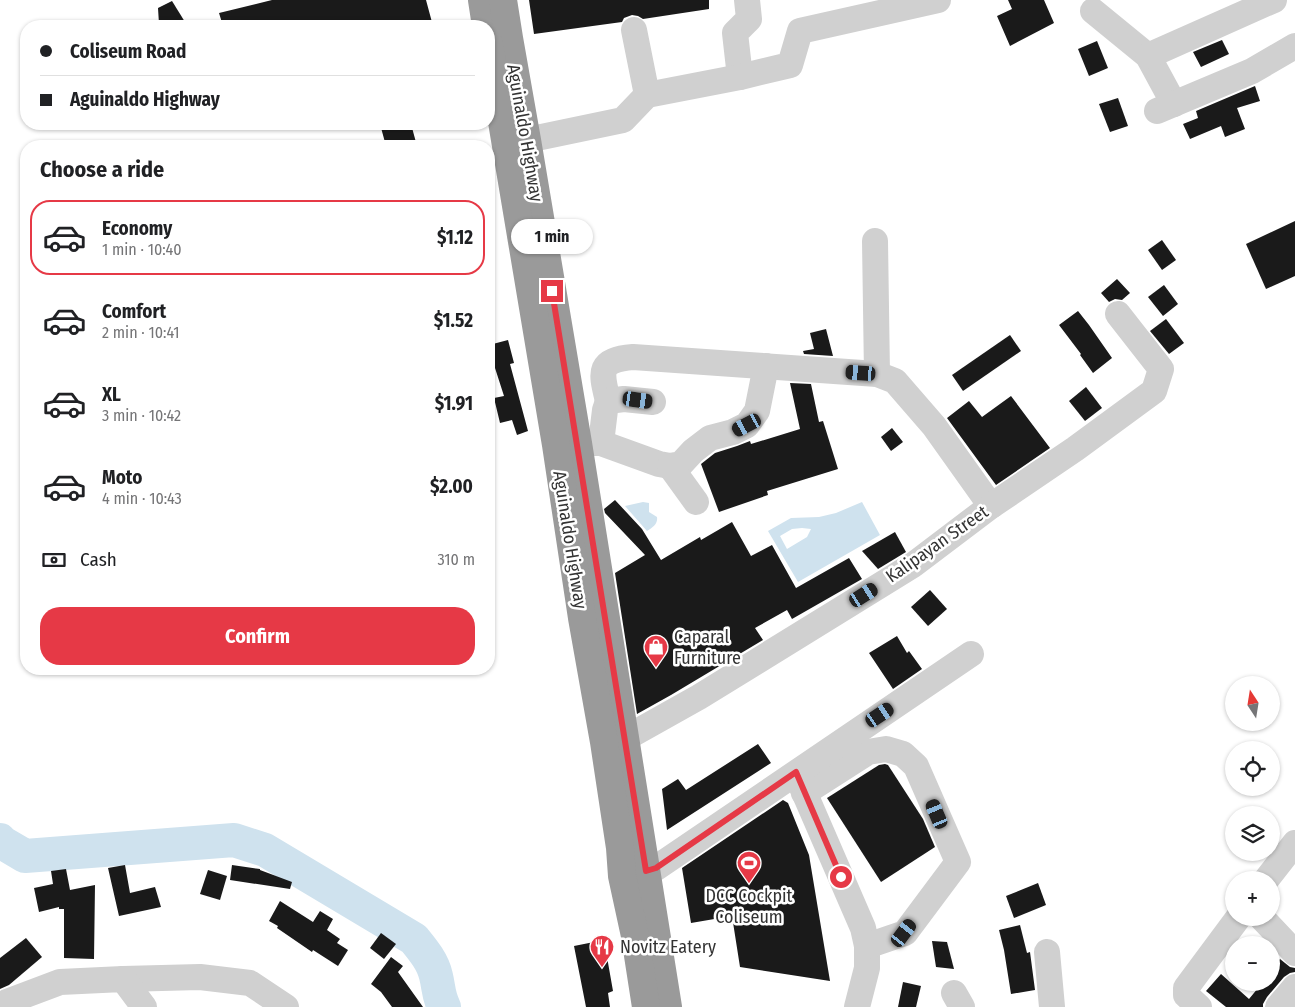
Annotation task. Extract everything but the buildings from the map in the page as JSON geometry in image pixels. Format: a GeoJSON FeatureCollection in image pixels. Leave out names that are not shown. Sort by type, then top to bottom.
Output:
{"type":"FeatureCollection","features":[{"type":"Feature","properties":{"kind":"highway"},"geometry":{"type":"LineString","coordinates":[[482,0],[485,20]]}},
{"type":"Feature","properties":{"kind":"highway","name":"Aguinaldo Highway"},"geometry":{"type":"LineString","coordinates":[[503,0],[578,444],[582,618],[614,739],[634,874],[668,1007]]}},
{"type":"Feature","properties":{"kind":"highway","name":"Aguinaldo Highway"},"geometry":{"type":"LineString","coordinates":[[495,71],[578,444]]}},
{"type":"Feature","properties":{"kind":"highway","name":"Aguinaldo Highway"},"geometry":{"type":"LineString","coordinates":[[634,874],[635,936],[646,1007]]}},
{"type":"Feature","properties":{"kind":"street"},"geometry":{"type":"LineString","coordinates":[[740,77],[735,33],[749,19],[747,0]]}},
{"type":"Feature","properties":{"kind":"street"},"geometry":{"type":"LineString","coordinates":[[527,140],[623,120],[647,95],[790,65],[800,31],[938,0]]}},
{"type":"Feature","properties":{"kind":"street"},"geometry":{"type":"LineString","coordinates":[[1148,56],[1274,0]]}},
{"type":"Feature","properties":{"kind":"street"},"geometry":{"type":"LineString","coordinates":[[1093,11],[1148,56],[1166,108],[1252,71],[1295,46]]}},
{"type":"Feature","properties":{"kind":"street"},"geometry":{"type":"LineString","coordinates":[[634,30],[647,95]]}},
{"type":"Feature","properties":{"kind":"street"},"geometry":{"type":"LineString","coordinates":[[876,240],[878,374]]}},
{"type":"Feature","properties":{"kind":"street","name":"Kalipayan Street"},"geometry":{"type":"LineString","coordinates":[[614,739],[633,734],[699,697],[913,564],[990,506],[1154,391],[1161,369],[1118,314]]}},
{"type":"Feature","properties":{"kind":"street"},"geometry":{"type":"LineString","coordinates":[[766,366],[757,411],[747,425],[734,432],[710,438],[693,451],[681,464],[670,466],[578,444],[605,410],[608,401],[603,371],[606,365],[620,358],[633,357],[766,366],[878,374],[895,381],[934,426],[990,506]]}},
{"type":"Feature","properties":{"kind":"street"},"geometry":{"type":"LineString","coordinates":[[608,401],[624,399],[653,402]]}},
{"type":"Feature","properties":{"kind":"street"},"geometry":{"type":"LineString","coordinates":[[670,466],[696,502]]}},
{"type":"Feature","properties":{"kind":"street"},"geometry":{"type":"LineString","coordinates":[[634,874],[656,868],[800,782],[971,654]]}},
{"type":"Feature","properties":{"kind":"street"},"geometry":{"type":"LineString","coordinates":[[800,782],[868,752],[886,749],[903,754],[916,766],[958,862],[904,933],[867,946]]}},
{"type":"Feature","properties":{"kind":"street"},"geometry":{"type":"LineString","coordinates":[[800,782],[863,928],[867,946],[867,968],[857,1007]]}},
{"type":"Feature","properties":{"kind":"street"},"geometry":{"type":"LineString","coordinates":[[1274,871],[1293,850]]}},
{"type":"Feature","properties":{"kind":"street"},"geometry":{"type":"LineString","coordinates":[[1192,998],[1233,926]]}},
{"type":"Feature","properties":{"kind":"street"},"geometry":{"type":"LineString","coordinates":[[1270,926],[1295,953]]}},
{"type":"Feature","properties":{"kind":"street"},"geometry":{"type":"LineString","coordinates":[[1047,952],[1052,1007]]}},
{"type":"Feature","properties":{"kind":"street"},"geometry":{"type":"LineString","coordinates":[[6,1001],[60,982],[200,977],[250,983],[286,1007]]}},
{"type":"Feature","properties":{"kind":"street"},"geometry":{"type":"LineString","coordinates":[[123,979],[144,1007]]}},
{"type":"Feature","properties":{"kind":"street"},"geometry":{"type":"LineString","coordinates":[[1278,1007],[1295,987]]}},
{"type":"Feature","properties":{"kind":"water"},"geometry":{"type":"Polygon","coordinates":[[[643,502],[649,503],[649,512],[657,517],[656,523],[647,531],[625,506],[643,502]]]}},
{"type":"Feature","properties":{"kind":"water"},"geometry":{"type":"Polygon","coordinates":[[[862,502],[880,535],[798,582],[768,531],[791,518],[819,517],[836,513],[862,502]],[[792,529],[780,536],[787,549],[807,537],[811,529],[792,529]]]}},
{"type":"Feature","properties":{"kind":"waterway"},"geometry":{"type":"LineString","coordinates":[[0,840],[25,856],[234,840],[265,850],[414,939],[433,966],[444,1007]]}},
{"type":"Feature","properties":{"kind":"place","name":"Caparal Furniture"},"geometry":{"type":"Point","coordinates":[656,668]}},
{"type":"Feature","properties":{"kind":"place","name":"DCC Cockpit Coliseum"},"geometry":{"type":"Point","coordinates":[749,884]}},
{"type":"Feature","properties":{"kind":"place","name":"Novitz Eatery"},"geometry":{"type":"Point","coordinates":[602,968]}},
{"type":"Feature","properties":{"kind":"route"},"geometry":{"type":"LineString","coordinates":[[552,291],[646,871],[656,868],[796,772],[841,877]]}}]}
